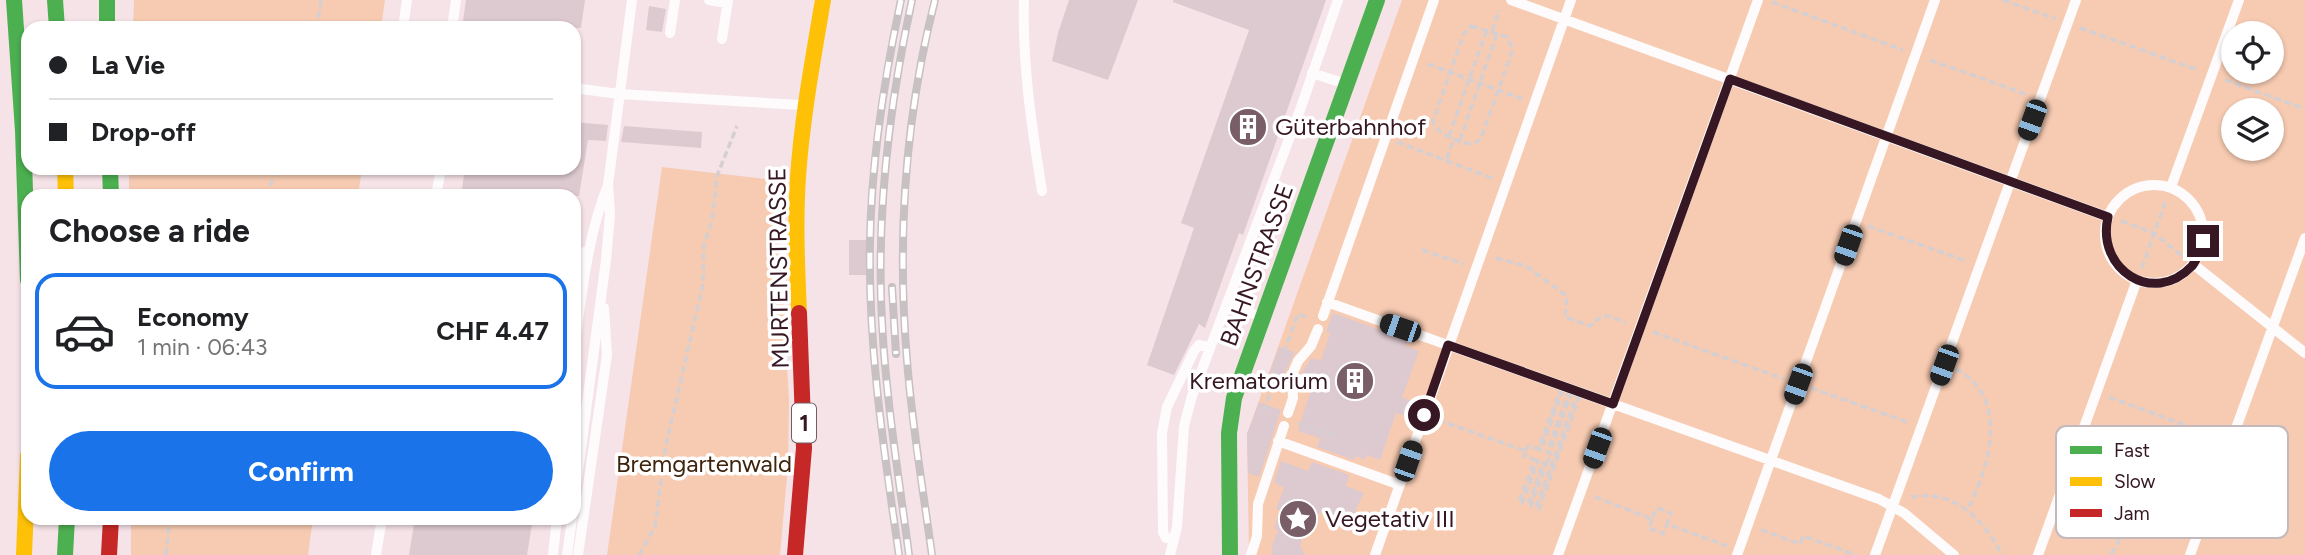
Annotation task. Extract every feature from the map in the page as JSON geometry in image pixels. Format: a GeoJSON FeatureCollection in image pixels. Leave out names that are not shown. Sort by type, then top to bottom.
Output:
{"type":"FeatureCollection","features":[{"type":"Feature","properties":{"kind":"main road"},"geometry":{"type":"LineString","coordinates":[[14,0],[21,102]]}},
{"type":"Feature","properties":{"kind":"main road"},"geometry":{"type":"LineString","coordinates":[[55,0],[56,21]]}},
{"type":"Feature","properties":{"kind":"main road"},"geometry":{"type":"LineString","coordinates":[[107,0],[107,21]]}},
{"type":"Feature","properties":{"kind":"main road","name":"MURTENSTRASSE"},"geometry":{"type":"LineString","coordinates":[[796,555],[802,492],[804,416],[797,206],[806,106],[823,0]]}},
{"type":"Feature","properties":{"kind":"main road","name":"BAHNSTRASSE"},"geometry":{"type":"LineString","coordinates":[[1230,555],[1230,413],[1377,0]]}},
{"type":"Feature","properties":{"kind":"main road"},"geometry":{"type":"LineString","coordinates":[[24,555],[25,525]]}},
{"type":"Feature","properties":{"kind":"main road"},"geometry":{"type":"LineString","coordinates":[[65,555],[67,525]]}},
{"type":"Feature","properties":{"kind":"main road"},"geometry":{"type":"LineString","coordinates":[[109,555],[111,525]]}},
{"type":"Feature","properties":{"kind":"lane"},"geometry":{"type":"LineString","coordinates":[[404,21],[407,0]]}},
{"type":"Feature","properties":{"kind":"lane"},"geometry":{"type":"LineString","coordinates":[[453,21],[456,0]]}},
{"type":"Feature","properties":{"kind":"lane"},"geometry":{"type":"LineString","coordinates":[[581,449],[603,284],[610,214],[608,186],[632,0]]}},
{"type":"Feature","properties":{"kind":"lane"},"geometry":{"type":"LineString","coordinates":[[670,33],[675,0]]}},
{"type":"Feature","properties":{"kind":"lane"},"geometry":{"type":"LineString","coordinates":[[709,0],[727,1],[722,40]]}},
{"type":"Feature","properties":{"kind":"lane"},"geometry":{"type":"LineString","coordinates":[[1024,0],[1027,82],[1042,191]]}},
{"type":"Feature","properties":{"kind":"lane"},"geometry":{"type":"LineString","coordinates":[[1170,555],[1181,488],[1180,456],[1184,426],[1192,396],[1338,0]]}},
{"type":"Feature","properties":{"kind":"lane"},"geometry":{"type":"LineString","coordinates":[[1323,316],[1434,0]]}},
{"type":"Feature","properties":{"kind":"lane"},"geometry":{"type":"LineString","coordinates":[[1511,0],[2108,217]]}},
{"type":"Feature","properties":{"kind":"lane"},"geometry":{"type":"LineString","coordinates":[[1375,555],[1571,0]]}},
{"type":"Feature","properties":{"kind":"lane"},"geometry":{"type":"LineString","coordinates":[[1558,555],[1758,0]]}},
{"type":"Feature","properties":{"kind":"lane"},"geometry":{"type":"LineString","coordinates":[[1738,553],[1935,0]]}},
{"type":"Feature","properties":{"kind":"lane"},"geometry":{"type":"LineString","coordinates":[[1875,555],[2076,0]]}},
{"type":"Feature","properties":{"kind":"lane"},"geometry":{"type":"LineString","coordinates":[[2171,187],[2239,0]]}},
{"type":"Feature","properties":{"kind":"lane"},"geometry":{"type":"LineString","coordinates":[[1312,73],[1346,84]]}},
{"type":"Feature","properties":{"kind":"lane"},"geometry":{"type":"LineString","coordinates":[[581,89],[619,94],[806,106]]}},
{"type":"Feature","properties":{"kind":"lane"},"geometry":{"type":"LineString","coordinates":[[2151,184],[2171,187],[2185,196],[2200,216],[2203,241],[2193,264],[2178,276],[2152,283],[2137,280],[2120,269],[2112,258],[2105,236],[2108,217],[2117,202],[2131,190],[2151,184]]}},
{"type":"Feature","properties":{"kind":"lane"},"geometry":{"type":"LineString","coordinates":[[581,261],[608,186]]}},
{"type":"Feature","properties":{"kind":"lane"},"geometry":{"type":"LineString","coordinates":[[581,301],[598,210]]}},
{"type":"Feature","properties":{"kind":"lane"},"geometry":{"type":"LineString","coordinates":[[2237,426],[2305,238]]}},
{"type":"Feature","properties":{"kind":"lane"},"geometry":{"type":"LineString","coordinates":[[2193,264],[2305,354]]}},
{"type":"Feature","properties":{"kind":"lane"},"geometry":{"type":"LineString","coordinates":[[2085,426],[2137,280]]}},
{"type":"Feature","properties":{"kind":"lane"},"geometry":{"type":"LineString","coordinates":[[578,555],[607,355],[603,284]]}},
{"type":"Feature","properties":{"kind":"lane"},"geometry":{"type":"LineString","coordinates":[[1327,302],[1893,506],[1954,555]]}},
{"type":"Feature","properties":{"kind":"lane"},"geometry":{"type":"LineString","coordinates":[[1227,303],[1263,318]]}},
{"type":"Feature","properties":{"kind":"lane"},"geometry":{"type":"LineString","coordinates":[[1251,555],[1257,536],[1258,504],[1293,398],[1292,375],[1298,361],[1311,346],[1318,329]]}},
{"type":"Feature","properties":{"kind":"lane"},"geometry":{"type":"LineString","coordinates":[[1174,540],[1166,538],[1163,532],[1162,433],[1167,407],[1194,351],[1199,345],[1210,347]]}},
{"type":"Feature","properties":{"kind":"lane"},"geometry":{"type":"LineString","coordinates":[[1278,441],[1400,485]]}},
{"type":"Feature","properties":{"kind":"lane"},"geometry":{"type":"LineString","coordinates":[[2038,555],[2056,506]]}},
{"type":"Feature","properties":{"kind":"lane"},"geometry":{"type":"LineString","coordinates":[[376,555],[381,525]]}},
{"type":"Feature","properties":{"kind":"lane"},"geometry":{"type":"LineString","coordinates":[[553,555],[556,525]]}},
{"type":"Feature","properties":{"kind":"lane"},"geometry":{"type":"LineString","coordinates":[[567,555],[571,525]]}},
{"type":"Feature","properties":{"kind":"lane"},"geometry":{"type":"LineString","coordinates":[[2190,555],[2196,538]]}},
{"type":"Feature","properties":{"kind":"path"},"geometry":{"type":"LineString","coordinates":[[318,21],[321,0]]}},
{"type":"Feature","properties":{"kind":"path"},"geometry":{"type":"LineString","coordinates":[[1446,160],[1479,83],[1503,0]]}},
{"type":"Feature","properties":{"kind":"path"},"geometry":{"type":"LineString","coordinates":[[2003,0],[2305,108]]}},
{"type":"Feature","properties":{"kind":"path"},"geometry":{"type":"LineString","coordinates":[[1476,26],[1510,40],[1513,49],[1480,139],[1469,144],[1441,133],[1433,121],[1449,72],[1467,28],[1476,26]]}},
{"type":"Feature","properties":{"kind":"path"},"geometry":{"type":"LineString","coordinates":[[1454,138],[1469,80],[1492,31]]}},
{"type":"Feature","properties":{"kind":"path"},"geometry":{"type":"LineString","coordinates":[[1413,59],[1534,103]]}},
{"type":"Feature","properties":{"kind":"path"},"geometry":{"type":"LineString","coordinates":[[639,555],[655,527],[665,449],[703,284],[704,244],[712,220],[717,176],[737,126]]}},
{"type":"Feature","properties":{"kind":"path"},"geometry":{"type":"LineString","coordinates":[[1385,138],[1492,176],[1505,186]]}},
{"type":"Feature","properties":{"kind":"path"},"geometry":{"type":"LineString","coordinates":[[2137,280],[2171,187]]}},
{"type":"Feature","properties":{"kind":"path"},"geometry":{"type":"LineString","coordinates":[[2108,217],[2154,233],[2193,264]]}},
{"type":"Feature","properties":{"kind":"path"},"geometry":{"type":"LineString","coordinates":[[1856,222],[1979,266]]}},
{"type":"Feature","properties":{"kind":"path"},"geometry":{"type":"LineString","coordinates":[[1422,250],[1476,269]]}},
{"type":"Feature","properties":{"kind":"path"},"geometry":{"type":"LineString","coordinates":[[1482,251],[1526,266],[1547,280],[1567,296],[1565,317],[1590,326],[1598,317],[1605,315],[1921,427]]}},
{"type":"Feature","properties":{"kind":"path"},"geometry":{"type":"LineString","coordinates":[[1944,365],[1956,368],[1972,379],[1989,411],[1992,429],[1985,469],[1967,510]]}},
{"type":"Feature","properties":{"kind":"path"},"geometry":{"type":"LineString","coordinates":[[1560,391],[1562,392],[1544,451],[1560,391]]}},
{"type":"Feature","properties":{"kind":"path"},"geometry":{"type":"LineString","coordinates":[[2097,392],[2188,426]]}},
{"type":"Feature","properties":{"kind":"path"},"geometry":{"type":"LineString","coordinates":[[1568,394],[1571,395],[1544,451],[1568,394]]}},
{"type":"Feature","properties":{"kind":"path"},"geometry":{"type":"LineString","coordinates":[[1576,397],[1579,398],[1539,509],[1536,508],[1576,397]]}},
{"type":"Feature","properties":{"kind":"path"},"geometry":{"type":"LineString","coordinates":[[1424,415],[1526,451]]}},
{"type":"Feature","properties":{"kind":"path"},"geometry":{"type":"LineString","coordinates":[[1286,419],[1334,436]]}},
{"type":"Feature","properties":{"kind":"path"},"geometry":{"type":"LineString","coordinates":[[1528,446],[1551,454],[1547,465],[1524,456],[1526,451],[1528,446]]}},
{"type":"Feature","properties":{"kind":"path"},"geometry":{"type":"LineString","coordinates":[[1536,461],[1522,503],[1520,502],[1536,461]]}},
{"type":"Feature","properties":{"kind":"path"},"geometry":{"type":"LineString","coordinates":[[1544,464],[1531,506],[1528,505],[1544,464]]}},
{"type":"Feature","properties":{"kind":"path"},"geometry":{"type":"LineString","coordinates":[[1581,492],[1653,519]]}},
{"type":"Feature","properties":{"kind":"path"},"geometry":{"type":"LineString","coordinates":[[1893,506],[1911,498],[1935,496],[1951,500],[1967,510],[1987,530],[2002,555]]}},
{"type":"Feature","properties":{"kind":"path"},"geometry":{"type":"LineString","coordinates":[[1657,508],[1671,513],[1667,524],[1663,534],[1649,528],[1657,508]]}},
{"type":"Feature","properties":{"kind":"path"},"geometry":{"type":"LineString","coordinates":[[1667,524],[1738,553]]}},
{"type":"Feature","properties":{"kind":"path"},"geometry":{"type":"LineString","coordinates":[[166,555],[169,525]]}},
{"type":"Feature","properties":{"kind":"path"},"geometry":{"type":"LineString","coordinates":[[1748,525],[1800,544],[1803,536],[1856,555]]}},
{"type":"Feature","properties":{"kind":"path"},"geometry":{"type":"LineString","coordinates":[[2110,555],[2118,538]]}},
{"type":"Feature","properties":{"kind":"path"},"geometry":{"type":"LineString","coordinates":[[2113,551],[2118,555]]}},
{"type":"Feature","properties":{"kind":"green space"},"geometry":{"type":"Polygon","coordinates":[[[134,0],[385,0],[382,21],[133,21],[134,0]]]}},
{"type":"Feature","properties":{"kind":"green space"},"geometry":{"type":"Polygon","coordinates":[[[1402,0],[2305,0],[2305,555],[1249,555],[1247,434],[1402,0]]]}},
{"type":"Feature","properties":{"kind":"green space","name":"Bremgartenwald"},"geometry":{"type":"Polygon","coordinates":[[[662,167],[776,180],[789,399],[788,466],[780,555],[607,555],[662,167]]]}},
{"type":"Feature","properties":{"kind":"green space"},"geometry":{"type":"Polygon","coordinates":[[[129,175],[361,175],[359,189],[129,189],[129,175]]]}},
{"type":"Feature","properties":{"kind":"green space"},"geometry":{"type":"Polygon","coordinates":[[[131,525],[312,525],[308,555],[131,555],[131,525]]]}},
{"type":"Feature","properties":{"kind":"building"},"geometry":{"type":"Polygon","coordinates":[[[466,0],[585,0],[581,28],[581,21],[463,21],[466,0]]]}},
{"type":"Feature","properties":{"kind":"building"},"geometry":{"type":"Polygon","coordinates":[[[1069,0],[1138,0],[1108,80],[1052,61],[1069,0]]]}},
{"type":"Feature","properties":{"kind":"building","name":"Güterbahnhof"},"geometry":{"type":"Polygon","coordinates":[[[1173,0],[1326,0],[1243,235],[1239,233],[1205,328],[1199,324],[1174,375],[1147,365],[1194,228],[1181,223],[1249,30],[1173,0]]]}},
{"type":"Feature","properties":{"kind":"building"},"geometry":{"type":"Polygon","coordinates":[[[649,6],[666,9],[662,32],[646,30],[649,6]]]}},
{"type":"Feature","properties":{"kind":"building"},"geometry":{"type":"Polygon","coordinates":[[[581,123],[608,125],[606,141],[588,140],[580,189],[462,189],[464,175],[581,175],[581,123]]]}},
{"type":"Feature","properties":{"kind":"building"},"geometry":{"type":"Polygon","coordinates":[[[624,126],[702,132],[701,148],[621,142],[624,126]]]}},
{"type":"Feature","properties":{"kind":"building"},"geometry":{"type":"Polygon","coordinates":[[[849,240],[867,240],[867,275],[849,275],[849,240]]]}},
{"type":"Feature","properties":{"kind":"building","name":"Krematorium"},"geometry":{"type":"Polygon","coordinates":[[[1333,313],[1408,340],[1406,346],[1419,351],[1402,397],[1414,402],[1408,417],[1396,413],[1380,460],[1367,455],[1365,460],[1356,456],[1354,460],[1317,447],[1320,438],[1298,431],[1311,389],[1300,385],[1300,376],[1311,358],[1321,361],[1330,333],[1326,332],[1333,313]]]}},
{"type":"Feature","properties":{"kind":"building"},"geometry":{"type":"Polygon","coordinates":[[[1279,347],[1295,352],[1284,380],[1269,375],[1279,347]]]}},
{"type":"Feature","properties":{"kind":"building"},"geometry":{"type":"Polygon","coordinates":[[[1259,402],[1281,410],[1259,477],[1248,473],[1247,434],[1259,402]]]}},
{"type":"Feature","properties":{"kind":"building"},"geometry":{"type":"Polygon","coordinates":[[[1281,461],[1308,471],[1312,462],[1349,475],[1346,486],[1364,493],[1351,519],[1341,515],[1339,519],[1323,512],[1308,519],[1300,546],[1305,555],[1271,555],[1278,530],[1274,529],[1280,510],[1276,509],[1284,488],[1274,482],[1281,461]]]}},
{"type":"Feature","properties":{"kind":"building"},"geometry":{"type":"Polygon","coordinates":[[[414,525],[532,525],[527,555],[409,555],[414,525]]]}},
{"type":"Feature","properties":{"kind":"railway"},"geometry":{"type":"LineString","coordinates":[[899,555],[874,360],[870,243],[880,121],[901,0]]}},
{"type":"Feature","properties":{"kind":"railway"},"geometry":{"type":"LineString","coordinates":[[909,555],[886,380],[881,241],[891,120],[912,0]]}},
{"type":"Feature","properties":{"kind":"railway"},"geometry":{"type":"LineString","coordinates":[[932,555],[909,384],[903,270],[910,134],[935,0]]}},
{"type":"Feature","properties":{"kind":"railway"},"geometry":{"type":"LineString","coordinates":[[892,287],[896,354]]}},
{"type":"Feature","properties":{"kind":"traffic: fast"},"geometry":{"type":"LineString","coordinates":[[14,0],[21,102]]}},
{"type":"Feature","properties":{"kind":"traffic: fast"},"geometry":{"type":"LineString","coordinates":[[55,0],[56,21]]}},
{"type":"Feature","properties":{"kind":"traffic: fast"},"geometry":{"type":"LineString","coordinates":[[107,0],[107,21]]}},
{"type":"Feature","properties":{"kind":"traffic: fast"},"geometry":{"type":"LineString","coordinates":[[1230,555],[1229,433],[1234,398],[1377,0]]}},
{"type":"Feature","properties":{"kind":"traffic: fast"},"geometry":{"type":"LineString","coordinates":[[24,175],[25,189]]}},
{"type":"Feature","properties":{"kind":"traffic: fast"},"geometry":{"type":"LineString","coordinates":[[110,175],[111,189]]}},
{"type":"Feature","properties":{"kind":"traffic: fast"},"geometry":{"type":"LineString","coordinates":[[65,555],[67,525]]}},
{"type":"Feature","properties":{"kind":"traffic: slow"},"geometry":{"type":"LineString","coordinates":[[799,313],[796,228],[798,177],[805,111],[823,0]]}},
{"type":"Feature","properties":{"kind":"traffic: slow"},"geometry":{"type":"LineString","coordinates":[[65,175],[66,189]]}},
{"type":"Feature","properties":{"kind":"traffic: slow"},"geometry":{"type":"LineString","coordinates":[[24,555],[25,525]]}},
{"type":"Feature","properties":{"kind":"traffic: jam"},"geometry":{"type":"LineString","coordinates":[[795,555],[804,448],[799,313]]}},
{"type":"Feature","properties":{"kind":"traffic: jam"},"geometry":{"type":"LineString","coordinates":[[109,555],[111,525]]}},
{"type":"Feature","properties":{"kind":"place","name":"Güterbahnhof"},"geometry":{"type":"Point","coordinates":[1248,127]}},
{"type":"Feature","properties":{"kind":"place","name":"Krematorium"},"geometry":{"type":"Point","coordinates":[1355,381]}},
{"type":"Feature","properties":{"kind":"place","name":"Vegetativ III"},"geometry":{"type":"Point","coordinates":[1298,519]}},
{"type":"Feature","properties":{"kind":"route"},"geometry":{"type":"LineString","coordinates":[[1424,415],[1448,345],[1613,404],[1730,79],[2108,217],[2105,236],[2112,258],[2120,269],[2137,280],[2152,283],[2178,276],[2193,264],[2203,241]]}}]}
